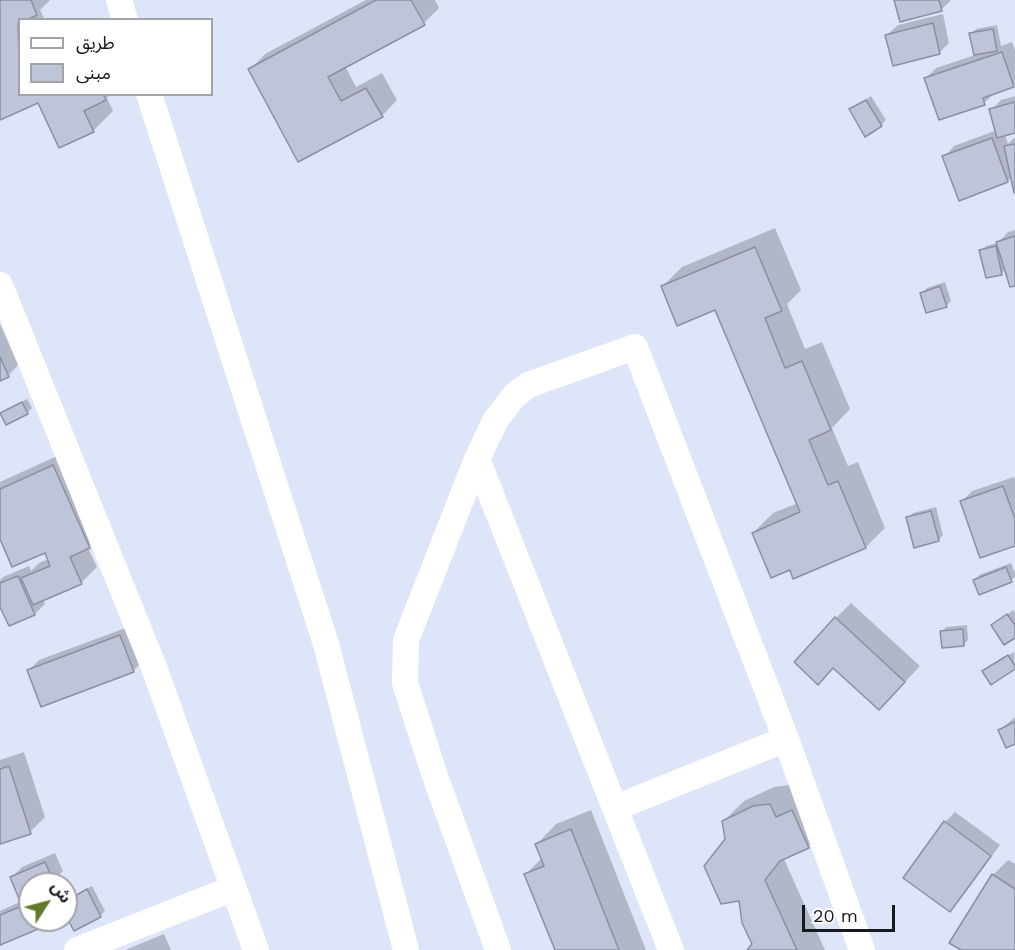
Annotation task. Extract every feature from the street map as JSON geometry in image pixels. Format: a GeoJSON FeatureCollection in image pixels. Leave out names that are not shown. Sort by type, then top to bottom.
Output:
{"type":"FeatureCollection","features":[{"type":"Feature","properties":{"kind":"street"},"geometry":{"type":"LineString","coordinates":[[119,0],[125,18]]}},
{"type":"Feature","properties":{"kind":"street"},"geometry":{"type":"LineString","coordinates":[[150,96],[326,644],[406,950]]}},
{"type":"Feature","properties":{"kind":"street"},"geometry":{"type":"LineString","coordinates":[[0,285],[153,665],[256,950]]}},
{"type":"Feature","properties":{"kind":"street"},"geometry":{"type":"LineString","coordinates":[[498,950],[435,776],[405,683],[406,640],[477,459],[495,421],[514,396],[528,385],[635,347],[786,739],[862,950]]}},
{"type":"Feature","properties":{"kind":"street"},"geometry":{"type":"LineString","coordinates":[[477,459],[671,950]]}},
{"type":"Feature","properties":{"kind":"street"},"geometry":{"type":"LineString","coordinates":[[615,808],[786,739]]}},
{"type":"Feature","properties":{"kind":"street"},"geometry":{"type":"LineString","coordinates":[[77,950],[234,888]]}},
{"type":"Feature","properties":{"kind":"building"},"geometry":{"type":"Polygon","coordinates":[[[0,0],[31,0],[37,15],[31,18],[18,18],[18,96],[104,96],[106,100],[84,111],[94,132],[59,148],[38,103],[0,120],[0,0]]]}},
{"type":"Feature","properties":{"kind":"building"},"geometry":{"type":"Polygon","coordinates":[[[376,0],[411,0],[425,25],[328,77],[341,101],[366,88],[383,117],[298,162],[248,69],[376,0]]]}},
{"type":"Feature","properties":{"kind":"building"},"geometry":{"type":"Polygon","coordinates":[[[894,0],[939,0],[942,11],[900,22],[894,0]]]}},
{"type":"Feature","properties":{"kind":"building"},"geometry":{"type":"Polygon","coordinates":[[[933,23],[940,54],[893,66],[885,35],[933,23]]]}},
{"type":"Feature","properties":{"kind":"building"},"geometry":{"type":"Polygon","coordinates":[[[993,29],[997,51],[974,55],[969,33],[993,29]]]}},
{"type":"Feature","properties":{"kind":"building"},"geometry":{"type":"Polygon","coordinates":[[[1002,52],[1014,87],[983,98],[985,105],[939,120],[924,78],[1002,52]]]}},
{"type":"Feature","properties":{"kind":"building"},"geometry":{"type":"Polygon","coordinates":[[[866,100],[882,126],[865,137],[849,109],[866,100]]]}},
{"type":"Feature","properties":{"kind":"building"},"geometry":{"type":"Polygon","coordinates":[[[1015,102],[1015,133],[997,138],[989,109],[1015,102]]]}},
{"type":"Feature","properties":{"kind":"building"},"geometry":{"type":"Polygon","coordinates":[[[992,138],[1008,182],[959,201],[942,156],[992,138]]]}},
{"type":"Feature","properties":{"kind":"building"},"geometry":{"type":"Polygon","coordinates":[[[1015,144],[1015,192],[1014,193],[1004,146],[1015,144]]]}},
{"type":"Feature","properties":{"kind":"building"},"geometry":{"type":"Polygon","coordinates":[[[1015,236],[1015,286],[1010,287],[996,242],[1015,236]]]}},
{"type":"Feature","properties":{"kind":"building"},"geometry":{"type":"Polygon","coordinates":[[[996,246],[1002,275],[986,278],[979,250],[996,246]]]}},
{"type":"Feature","properties":{"kind":"building"},"geometry":{"type":"Polygon","coordinates":[[[755,247],[782,311],[765,318],[785,368],[802,361],[831,430],[809,440],[828,485],[838,481],[866,548],[793,579],[790,570],[771,578],[752,533],[800,512],[715,310],[677,326],[661,286],[755,247]]]}},
{"type":"Feature","properties":{"kind":"building"},"geometry":{"type":"Polygon","coordinates":[[[940,286],[947,307],[926,313],[920,293],[940,286]]]}},
{"type":"Feature","properties":{"kind":"building"},"geometry":{"type":"Polygon","coordinates":[[[0,357],[9,377],[0,381],[0,357]]]}},
{"type":"Feature","properties":{"kind":"building"},"geometry":{"type":"Polygon","coordinates":[[[22,402],[28,414],[6,425],[0,413],[22,402]]]}},
{"type":"Feature","properties":{"kind":"building"},"geometry":{"type":"Polygon","coordinates":[[[53,465],[90,548],[70,557],[82,584],[33,605],[21,578],[50,566],[45,553],[12,567],[0,539],[0,489],[53,465]]]}},
{"type":"Feature","properties":{"kind":"building"},"geometry":{"type":"Polygon","coordinates":[[[1003,486],[1015,519],[1015,546],[980,558],[960,501],[1003,486]]]}},
{"type":"Feature","properties":{"kind":"building"},"geometry":{"type":"Polygon","coordinates":[[[931,511],[939,541],[914,548],[906,517],[931,511]]]}},
{"type":"Feature","properties":{"kind":"building"},"geometry":{"type":"Polygon","coordinates":[[[1006,567],[1012,582],[979,595],[973,580],[1006,567]]]}},
{"type":"Feature","properties":{"kind":"building"},"geometry":{"type":"Polygon","coordinates":[[[18,576],[35,615],[9,626],[0,607],[0,583],[18,576]]]}},
{"type":"Feature","properties":{"kind":"building"},"geometry":{"type":"Polygon","coordinates":[[[1007,614],[1015,625],[1015,638],[1004,645],[991,625],[1007,614]]]}},
{"type":"Feature","properties":{"kind":"building"},"geometry":{"type":"Polygon","coordinates":[[[835,617],[905,682],[879,710],[833,668],[818,685],[794,662],[835,617]]]}},
{"type":"Feature","properties":{"kind":"building"},"geometry":{"type":"Polygon","coordinates":[[[963,629],[964,646],[942,648],[940,631],[963,629]]]}},
{"type":"Feature","properties":{"kind":"building"},"geometry":{"type":"Polygon","coordinates":[[[120,635],[134,672],[41,707],[27,670],[120,635]]]}},
{"type":"Feature","properties":{"kind":"building"},"geometry":{"type":"Polygon","coordinates":[[[1008,655],[1015,669],[991,685],[982,671],[1008,655]]]}},
{"type":"Feature","properties":{"kind":"building"},"geometry":{"type":"Polygon","coordinates":[[[1015,722],[1015,744],[1006,748],[998,730],[1015,722]]]}},
{"type":"Feature","properties":{"kind":"building"},"geometry":{"type":"Polygon","coordinates":[[[9,766],[31,834],[0,844],[0,769],[9,766]]]}},
{"type":"Feature","properties":{"kind":"building"},"geometry":{"type":"Polygon","coordinates":[[[770,804],[776,817],[792,810],[809,848],[780,861],[765,880],[797,950],[747,950],[752,944],[742,923],[739,901],[721,904],[704,866],[725,839],[722,821],[753,806],[770,804]]]}},
{"type":"Feature","properties":{"kind":"building"},"geometry":{"type":"Polygon","coordinates":[[[944,821],[991,856],[950,912],[903,878],[944,821]]]}},
{"type":"Feature","properties":{"kind":"building"},"geometry":{"type":"Polygon","coordinates":[[[571,829],[619,950],[555,950],[524,874],[544,866],[535,844],[571,829]]]}},
{"type":"Feature","properties":{"kind":"building"},"geometry":{"type":"Polygon","coordinates":[[[45,862],[50,872],[22,872],[45,862]]]}},
{"type":"Feature","properties":{"kind":"building"},"geometry":{"type":"Polygon","coordinates":[[[18,874],[18,896],[10,877],[18,874]]]}},
{"type":"Feature","properties":{"kind":"building"},"geometry":{"type":"Polygon","coordinates":[[[992,874],[1015,889],[1015,950],[961,950],[949,943],[992,874]]]}},
{"type":"Feature","properties":{"kind":"building"},"geometry":{"type":"Polygon","coordinates":[[[87,889],[101,917],[78,929],[78,894],[87,889]]]}},
{"type":"Feature","properties":{"kind":"building"},"geometry":{"type":"Polygon","coordinates":[[[18,908],[18,932],[31,932],[0,945],[0,915],[18,908]]]}}]}
